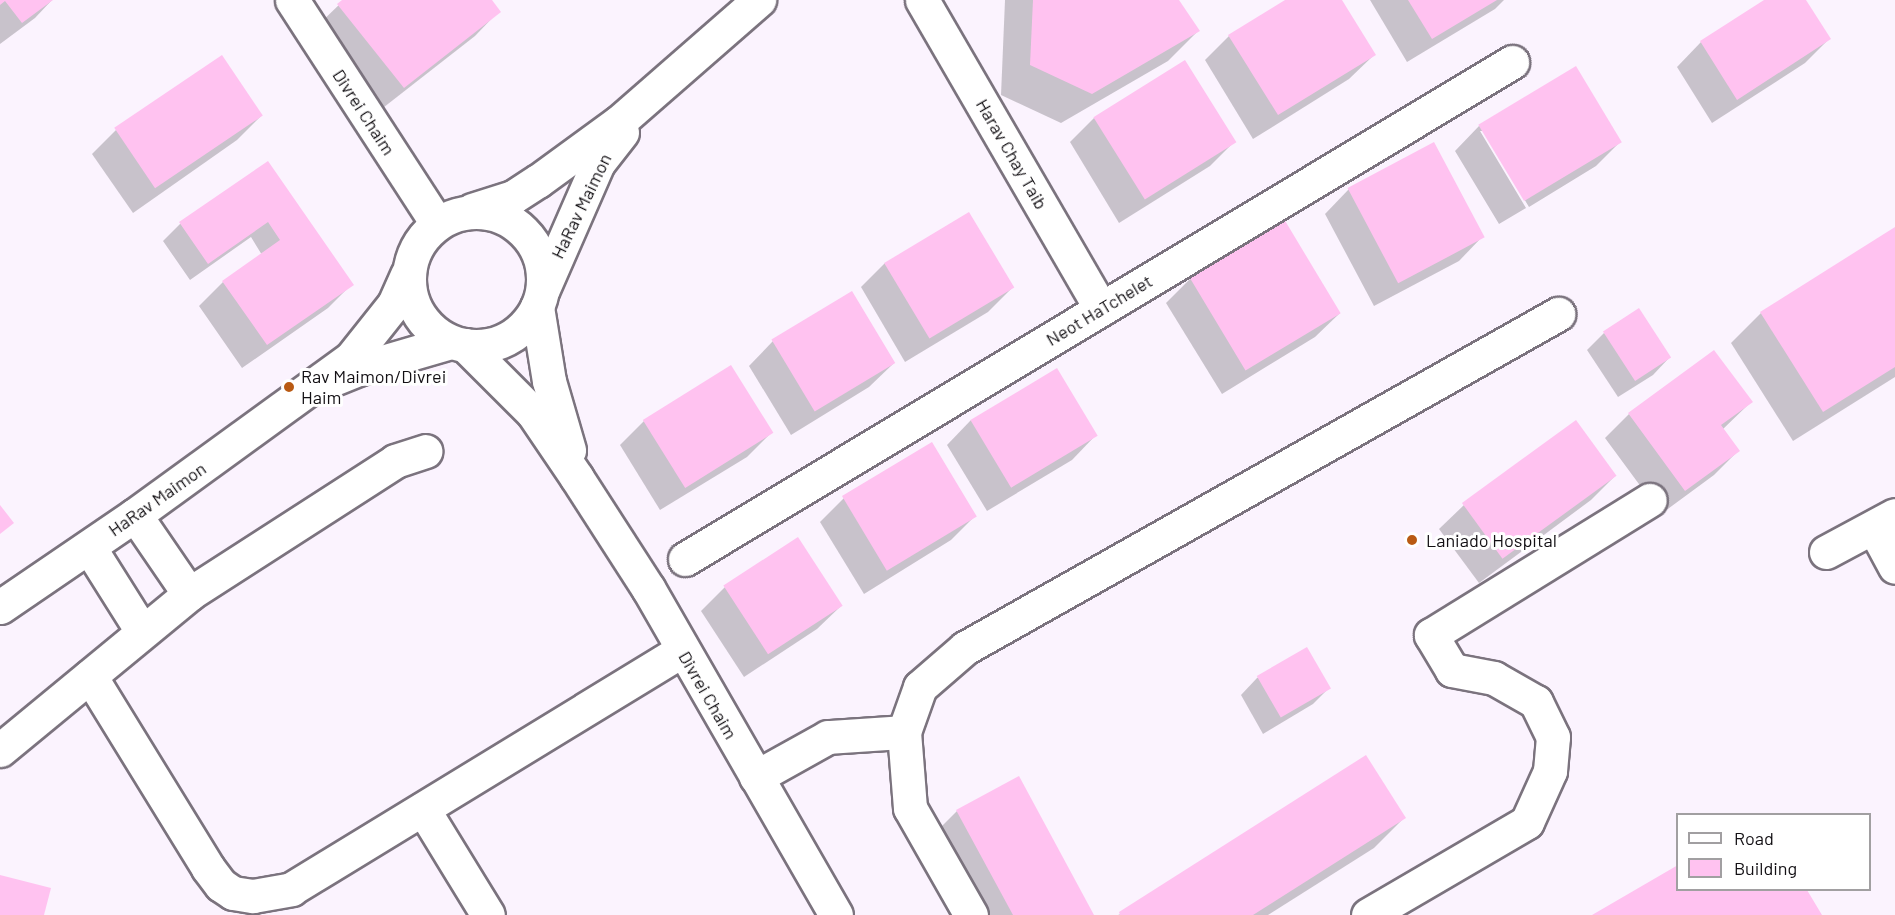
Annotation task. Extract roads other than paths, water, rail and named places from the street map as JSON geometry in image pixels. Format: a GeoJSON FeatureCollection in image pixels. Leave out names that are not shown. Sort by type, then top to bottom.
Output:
{"type":"FeatureCollection","features":[{"type":"Feature","properties":{"kind":"street","name":"Divrei Chaim"},"geometry":{"type":"LineString","coordinates":[[292,0],[436,223]]}},
{"type":"Feature","properties":{"kind":"street","name":"HaRav Maimon"},"geometry":{"type":"LineString","coordinates":[[471,211],[513,197],[538,182],[619,122],[759,0]]}},
{"type":"Feature","properties":{"kind":"street","name":"Harav Chay Taib"},"geometry":{"type":"LineString","coordinates":[[922,0],[1101,309]]}},
{"type":"Feature","properties":{"kind":"street","name":"Neot HaTchelet"},"geometry":{"type":"LineString","coordinates":[[686,559],[1512,62]]}},
{"type":"Feature","properties":{"kind":"street","name":"HaRav Maimon"},"geometry":{"type":"LineString","coordinates":[[540,299],[598,163],[648,97]]}},
{"type":"Feature","properties":{"kind":"street"},"geometry":{"type":"LineString","coordinates":[[471,211],[500,216],[526,233],[537,250],[543,270],[540,299],[528,322],[514,334],[482,346],[458,344],[433,332],[419,316],[410,297],[407,275],[412,255],[422,237],[436,223],[453,215],[471,211]]}},
{"type":"Feature","properties":{"kind":"street","name":"HaRav Maimon"},"geometry":{"type":"LineString","coordinates":[[0,607],[135,515],[312,389],[351,358],[394,304],[407,275]]}},
{"type":"Feature","properties":{"kind":"street","name":"Divrei Chaim"},"geometry":{"type":"LineString","coordinates":[[540,299],[549,381],[578,478]]}},
{"type":"Feature","properties":{"kind":"street"},"geometry":{"type":"LineString","coordinates":[[971,915],[910,808],[904,732],[920,687],[965,648],[1558,314]]}},
{"type":"Feature","properties":{"kind":"street","name":"Divrei Chaim"},"geometry":{"type":"LineString","coordinates":[[458,344],[533,413],[578,478],[648,588],[836,915]]}},
{"type":"Feature","properties":{"kind":"street","name":"HaRav Maimon"},"geometry":{"type":"LineString","coordinates":[[312,389],[358,369],[458,344]]}},
{"type":"Feature","properties":{"kind":"street"},"geometry":{"type":"LineString","coordinates":[[0,750],[189,594],[395,461],[425,451]]}},
{"type":"Feature","properties":{"kind":"street"},"geometry":{"type":"LineString","coordinates":[[1368,915],[1527,822],[1550,771],[1553,737],[1536,702],[1494,678],[1452,670],[1431,635],[1650,500]]}},
{"type":"Feature","properties":{"kind":"street"},"geometry":{"type":"LineString","coordinates":[[135,515],[189,594]]}},
{"type":"Feature","properties":{"kind":"street"},"geometry":{"type":"LineString","coordinates":[[1826,552],[1884,521],[1895,567]]}},
{"type":"Feature","properties":{"kind":"street"},"geometry":{"type":"LineString","coordinates":[[89,547],[142,631]]}},
{"type":"Feature","properties":{"kind":"street"},"geometry":{"type":"LineString","coordinates":[[90,676],[208,868],[221,885],[233,893],[253,896],[291,889],[682,650]]}},
{"type":"Feature","properties":{"kind":"street"},"geometry":{"type":"LineString","coordinates":[[756,777],[828,737],[904,732]]}},
{"type":"Feature","properties":{"kind":"street"},"geometry":{"type":"LineString","coordinates":[[423,809],[488,915]]}},
{"type":"Feature","properties":{"kind":"place","name":"Rav Maimon/Divrei Haim"},"geometry":{"type":"Point","coordinates":[289,387]}},
{"type":"Feature","properties":{"kind":"place","name":"Laniado Hospital"},"geometry":{"type":"Point","coordinates":[1412,540]}}]}
